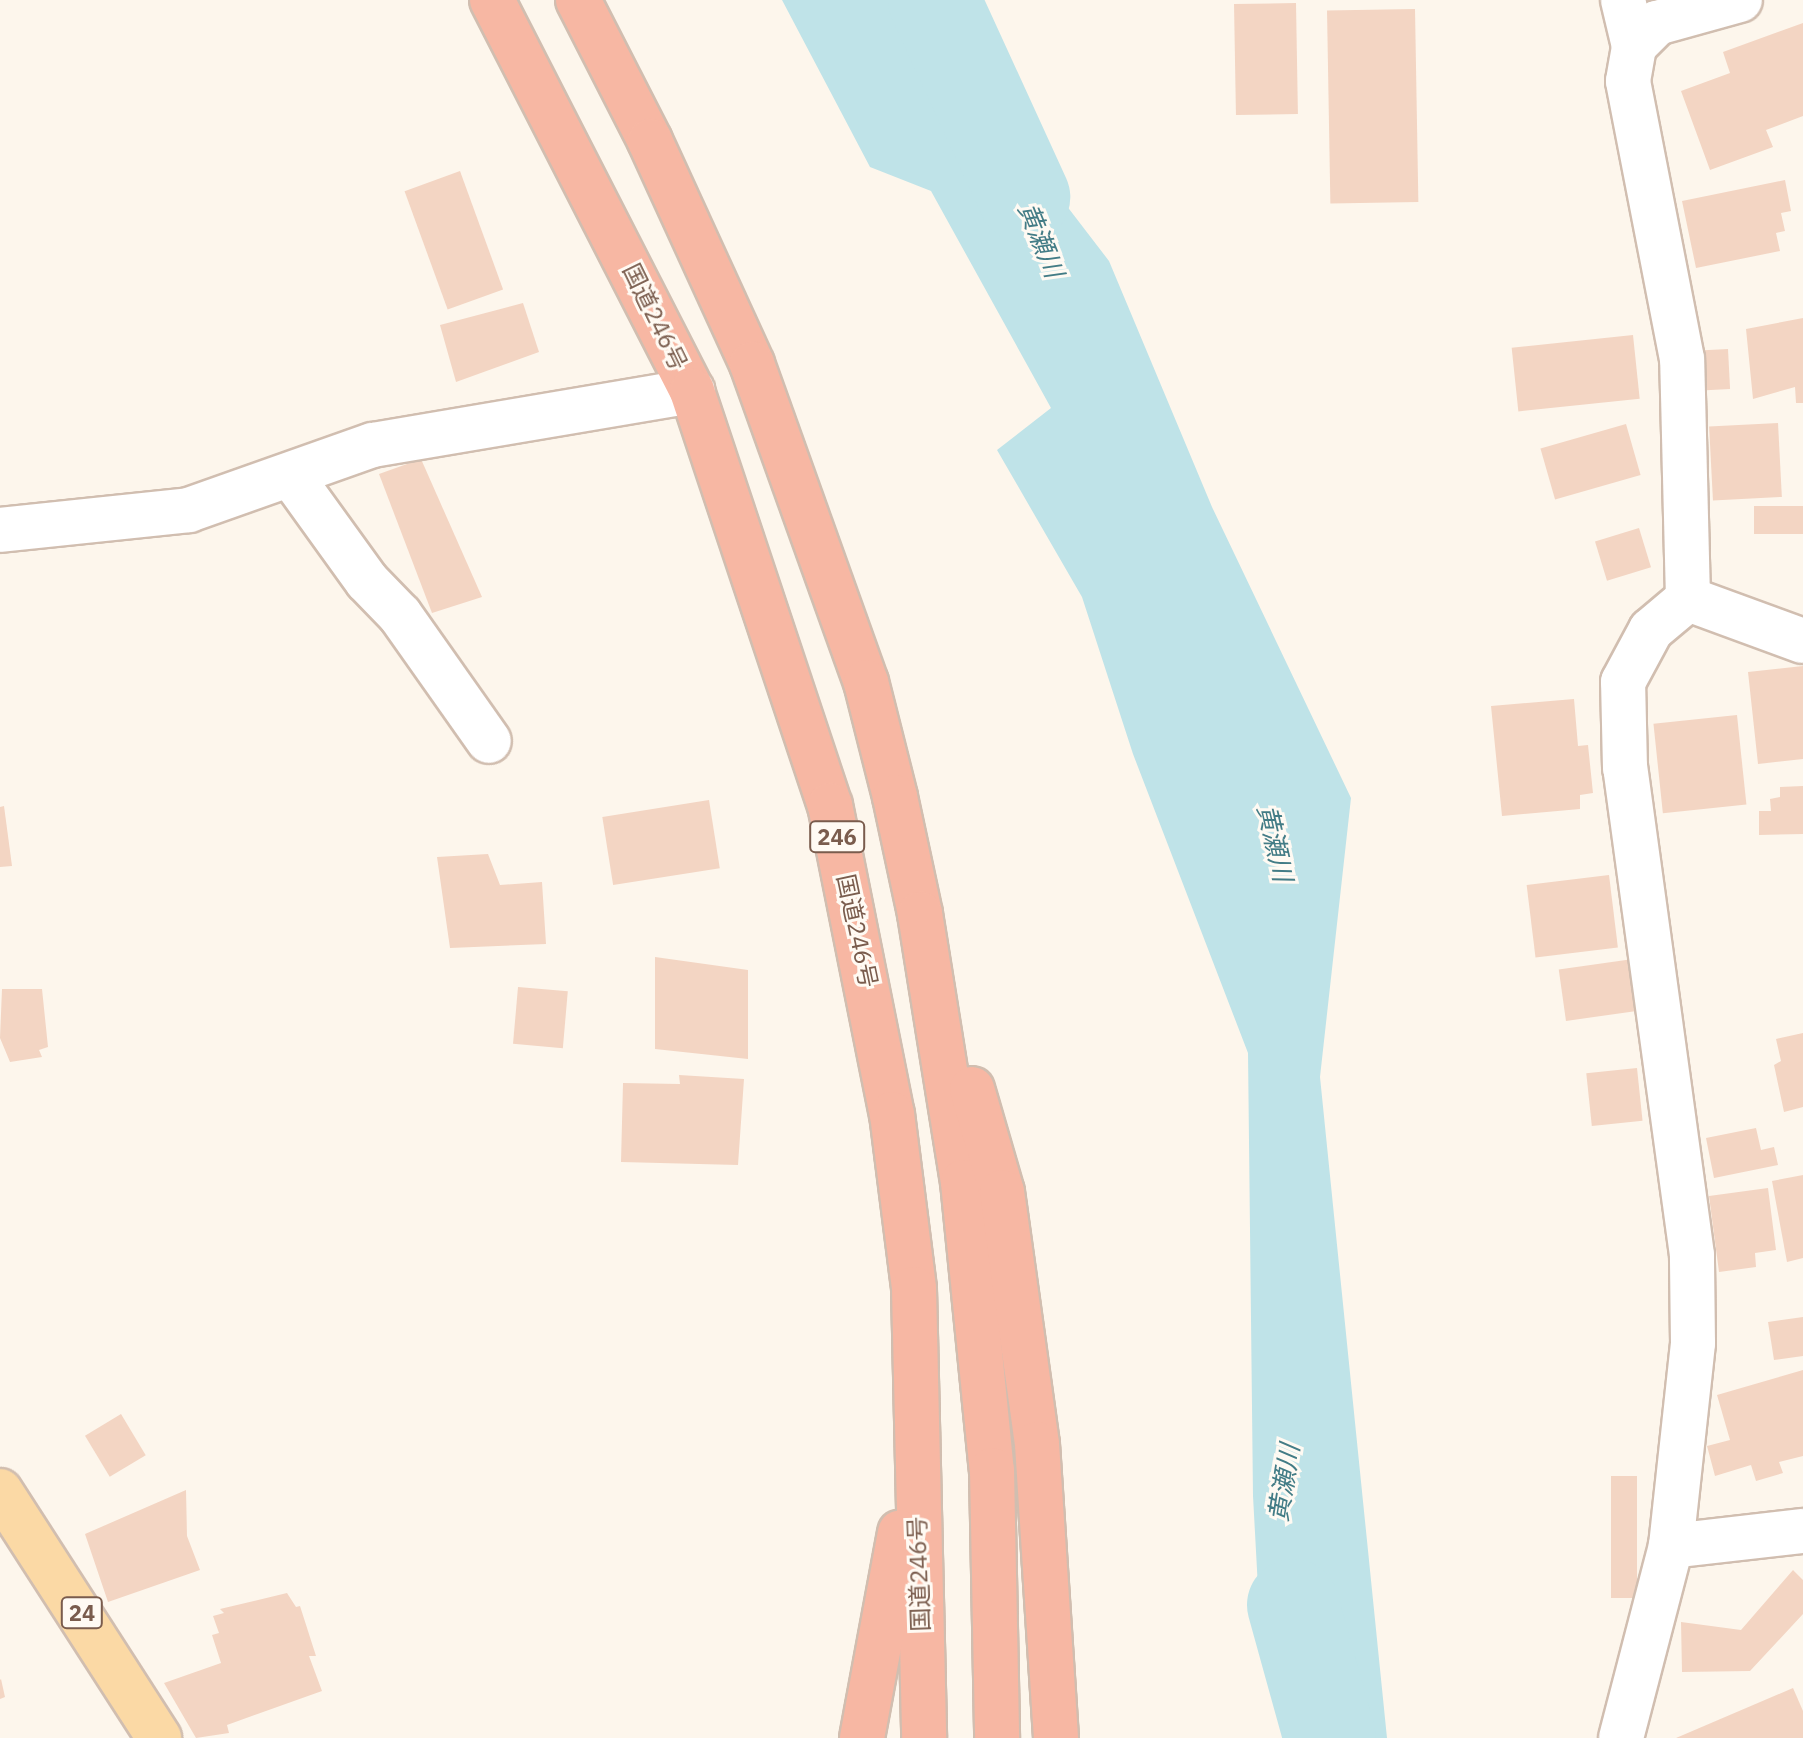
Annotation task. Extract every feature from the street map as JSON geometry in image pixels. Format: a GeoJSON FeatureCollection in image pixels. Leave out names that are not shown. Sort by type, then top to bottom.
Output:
{"type":"FeatureCollection","features":[{"type":"Feature","properties":{"kind":"highway","name":"国道246号"},"geometry":{"type":"LineString","coordinates":[[492,0],[692,391],[830,805],[865,961],[892,1114],[914,1289],[924,1738]]}},
{"type":"Feature","properties":{"kind":"highway","name":"246"},"geometry":{"type":"LineString","coordinates":[[578,0],[650,141],[752,364],[866,682],[920,914],[963,1182],[991,1455],[997,1738]]}},
{"type":"Feature","properties":{"kind":"highway"},"geometry":{"type":"LineString","coordinates":[[920,914],[1002,1192],[1037,1444],[1056,1738]]}},
{"type":"Feature","properties":{"kind":"highway"},"geometry":{"type":"LineString","coordinates":[[862,1738],[916,1447]]}},
{"type":"Feature","properties":{"kind":"main road","name":"24"},"geometry":{"type":"LineString","coordinates":[[0,1491],[159,1738]]}},
{"type":"Feature","properties":{"kind":"street"},"geometry":{"type":"LineString","coordinates":[[1623,0],[1634,46],[1628,81],[1682,359],[1688,599]]}},
{"type":"Feature","properties":{"kind":"street"},"geometry":{"type":"LineString","coordinates":[[1634,46],[1657,23],[1740,0]]}},
{"type":"Feature","properties":{"kind":"street"},"geometry":{"type":"LineString","coordinates":[[0,530],[189,510],[292,477],[373,445],[692,391]]}},
{"type":"Feature","properties":{"kind":"street"},"geometry":{"type":"LineString","coordinates":[[292,477],[367,581],[400,615],[489,741]]}},
{"type":"Feature","properties":{"kind":"street"},"geometry":{"type":"LineString","coordinates":[[1688,599],[1803,641]]}},
{"type":"Feature","properties":{"kind":"street"},"geometry":{"type":"LineString","coordinates":[[1621,1738],[1671,1546],[1693,1343],[1692,1255],[1625,768],[1623,682],[1651,630],[1688,599]]}},
{"type":"Feature","properties":{"kind":"street"},"geometry":{"type":"LineString","coordinates":[[1671,1546],[1803,1531]]}},
{"type":"Feature","properties":{"kind":"water"},"geometry":{"type":"Polygon","coordinates":[[[782,0],[909,0],[1109,261],[1212,507],[1351,798],[1320,1077],[1387,1738],[1335,1738],[1260,1625],[1253,1496],[1248,1053],[1133,754],[1082,597],[997,450],[1051,408],[931,191],[870,167],[782,0]]]}},
{"type":"Feature","properties":{"kind":"building"},"geometry":{"type":"Polygon","coordinates":[[[1296,3],[1298,114],[1236,115],[1234,4],[1296,3]]]}},
{"type":"Feature","properties":{"kind":"building"},"geometry":{"type":"Polygon","coordinates":[[[1415,9],[1418,202],[1330,204],[1327,11],[1415,9]]]}},
{"type":"Feature","properties":{"kind":"building"},"geometry":{"type":"Polygon","coordinates":[[[1803,23],[1803,116],[1766,130],[1773,147],[1710,170],[1681,91],[1730,73],[1723,52],[1803,23]]]}},
{"type":"Feature","properties":{"kind":"building"},"geometry":{"type":"Polygon","coordinates":[[[460,171],[503,289],[448,310],[405,191],[460,171]]]}},
{"type":"Feature","properties":{"kind":"building"},"geometry":{"type":"Polygon","coordinates":[[[1785,180],[1791,211],[1781,213],[1785,231],[1776,233],[1780,251],[1696,268],[1682,201],[1785,180]]]}},
{"type":"Feature","properties":{"kind":"building"},"geometry":{"type":"Polygon","coordinates":[[[523,303],[539,352],[456,382],[440,325],[523,303]]]}},
{"type":"Feature","properties":{"kind":"building"},"geometry":{"type":"Polygon","coordinates":[[[1803,318],[1803,403],[1796,403],[1795,387],[1753,399],[1746,329],[1803,318]]]}},
{"type":"Feature","properties":{"kind":"building"},"geometry":{"type":"Polygon","coordinates":[[[1633,335],[1640,399],[1518,411],[1512,348],[1633,335]]]}},
{"type":"Feature","properties":{"kind":"building"},"geometry":{"type":"Polygon","coordinates":[[[1728,349],[1730,389],[1706,390],[1704,350],[1728,349]]]}},
{"type":"Feature","properties":{"kind":"building"},"geometry":{"type":"Polygon","coordinates":[[[1778,423],[1782,497],[1713,501],[1709,427],[1778,423]]]}},
{"type":"Feature","properties":{"kind":"building"},"geometry":{"type":"Polygon","coordinates":[[[1626,424],[1641,475],[1555,499],[1540,449],[1626,424]]]}},
{"type":"Feature","properties":{"kind":"building"},"geometry":{"type":"Polygon","coordinates":[[[421,459],[482,597],[432,613],[379,474],[421,459]]]}},
{"type":"Feature","properties":{"kind":"building"},"geometry":{"type":"Polygon","coordinates":[[[1754,506],[1803,506],[1803,534],[1754,534],[1754,506]]]}},
{"type":"Feature","properties":{"kind":"building"},"geometry":{"type":"Polygon","coordinates":[[[1639,528],[1651,567],[1607,581],[1595,541],[1639,528]]]}},
{"type":"Feature","properties":{"kind":"building"},"geometry":{"type":"Polygon","coordinates":[[[1803,666],[1803,759],[1758,764],[1748,672],[1803,666]]]}},
{"type":"Feature","properties":{"kind":"building"},"geometry":{"type":"Polygon","coordinates":[[[1574,699],[1578,746],[1588,745],[1593,793],[1580,795],[1580,809],[1502,816],[1491,706],[1574,699]]]}},
{"type":"Feature","properties":{"kind":"building"},"geometry":{"type":"Polygon","coordinates":[[[1737,715],[1746,805],[1663,813],[1653,724],[1737,715]]]}},
{"type":"Feature","properties":{"kind":"building"},"geometry":{"type":"Polygon","coordinates":[[[1803,786],[1803,834],[1759,835],[1759,811],[1771,811],[1770,799],[1780,797],[1780,787],[1803,786]]]}},
{"type":"Feature","properties":{"kind":"building"},"geometry":{"type":"Polygon","coordinates":[[[709,800],[720,868],[613,885],[602,817],[709,800]]]}},
{"type":"Feature","properties":{"kind":"building"},"geometry":{"type":"Polygon","coordinates":[[[4,806],[12,866],[0,867],[0,807],[4,806]]]}},
{"type":"Feature","properties":{"kind":"building"},"geometry":{"type":"Polygon","coordinates":[[[488,854],[500,885],[542,882],[546,944],[450,948],[437,857],[488,854]]]}},
{"type":"Feature","properties":{"kind":"building"},"geometry":{"type":"Polygon","coordinates":[[[1609,875],[1618,947],[1536,958],[1527,885],[1609,875]]]}},
{"type":"Feature","properties":{"kind":"building"},"geometry":{"type":"Polygon","coordinates":[[[655,957],[748,970],[748,1059],[655,1049],[655,957]]]}},
{"type":"Feature","properties":{"kind":"building"},"geometry":{"type":"Polygon","coordinates":[[[1633,959],[1640,1010],[1566,1021],[1559,969],[1633,959]]]}},
{"type":"Feature","properties":{"kind":"building"},"geometry":{"type":"Polygon","coordinates":[[[518,987],[568,991],[563,1048],[513,1044],[518,987]]]}},
{"type":"Feature","properties":{"kind":"building"},"geometry":{"type":"Polygon","coordinates":[[[2,989],[42,989],[48,1047],[39,1050],[42,1057],[10,1062],[0,1038],[2,989]]]}},
{"type":"Feature","properties":{"kind":"building"},"geometry":{"type":"Polygon","coordinates":[[[1803,1033],[1803,1107],[1784,1112],[1774,1065],[1781,1061],[1776,1039],[1803,1033]]]}},
{"type":"Feature","properties":{"kind":"building"},"geometry":{"type":"Polygon","coordinates":[[[1637,1068],[1643,1121],[1592,1126],[1586,1073],[1637,1068]]]}},
{"type":"Feature","properties":{"kind":"building"},"geometry":{"type":"Polygon","coordinates":[[[679,1075],[744,1079],[738,1165],[621,1162],[623,1083],[680,1084],[679,1075]]]}},
{"type":"Feature","properties":{"kind":"building"},"geometry":{"type":"Polygon","coordinates":[[[1756,1128],[1761,1150],[1774,1147],[1778,1165],[1714,1178],[1706,1138],[1756,1128]]]}},
{"type":"Feature","properties":{"kind":"building"},"geometry":{"type":"Polygon","coordinates":[[[1803,1175],[1803,1258],[1787,1262],[1772,1181],[1803,1175]]]}},
{"type":"Feature","properties":{"kind":"building"},"geometry":{"type":"Polygon","coordinates":[[[1768,1188],[1776,1250],[1755,1253],[1756,1267],[1719,1272],[1709,1196],[1768,1188]]]}},
{"type":"Feature","properties":{"kind":"building"},"geometry":{"type":"Polygon","coordinates":[[[1803,1317],[1803,1356],[1774,1360],[1768,1322],[1803,1317]]]}},
{"type":"Feature","properties":{"kind":"building"},"geometry":{"type":"Polygon","coordinates":[[[1803,1370],[1803,1456],[1779,1462],[1783,1473],[1756,1481],[1751,1465],[1715,1476],[1707,1446],[1730,1440],[1717,1395],[1803,1370]]]}},
{"type":"Feature","properties":{"kind":"building"},"geometry":{"type":"Polygon","coordinates":[[[121,1414],[146,1455],[110,1477],[85,1436],[121,1414]]]}},
{"type":"Feature","properties":{"kind":"building"},"geometry":{"type":"Polygon","coordinates":[[[1611,1476],[1637,1476],[1637,1598],[1611,1598],[1611,1476]]]}},
{"type":"Feature","properties":{"kind":"building"},"geometry":{"type":"Polygon","coordinates":[[[186,1490],[187,1536],[200,1570],[108,1602],[85,1534],[186,1490]]]}},
{"type":"Feature","properties":{"kind":"building"},"geometry":{"type":"Polygon","coordinates":[[[1793,1570],[1803,1580],[1803,1614],[1750,1671],[1682,1672],[1681,1622],[1741,1630],[1793,1570]]]}},
{"type":"Feature","properties":{"kind":"building"},"geometry":{"type":"Polygon","coordinates":[[[287,1593],[296,1607],[300,1606],[316,1656],[309,1656],[322,1691],[227,1725],[229,1733],[196,1738],[164,1683],[221,1663],[212,1635],[219,1633],[213,1616],[224,1613],[220,1609],[287,1593]]]}},
{"type":"Feature","properties":{"kind":"building"},"geometry":{"type":"Polygon","coordinates":[[[0,1680],[5,1697],[0,1699],[0,1680]]]}},
{"type":"Feature","properties":{"kind":"building"},"geometry":{"type":"Polygon","coordinates":[[[1793,1688],[1803,1711],[1803,1738],[1676,1738],[1793,1688]]]}},
{"type":"Feature","properties":{"kind":"waterway","name":"黄瀬川"},"geometry":{"type":"LineString","coordinates":[[934,0],[1024,197]]}},
{"type":"Feature","properties":{"kind":"waterway","name":"黄瀬川"},"geometry":{"type":"LineString","coordinates":[[1293,1605],[1330,1738]]}}]}
